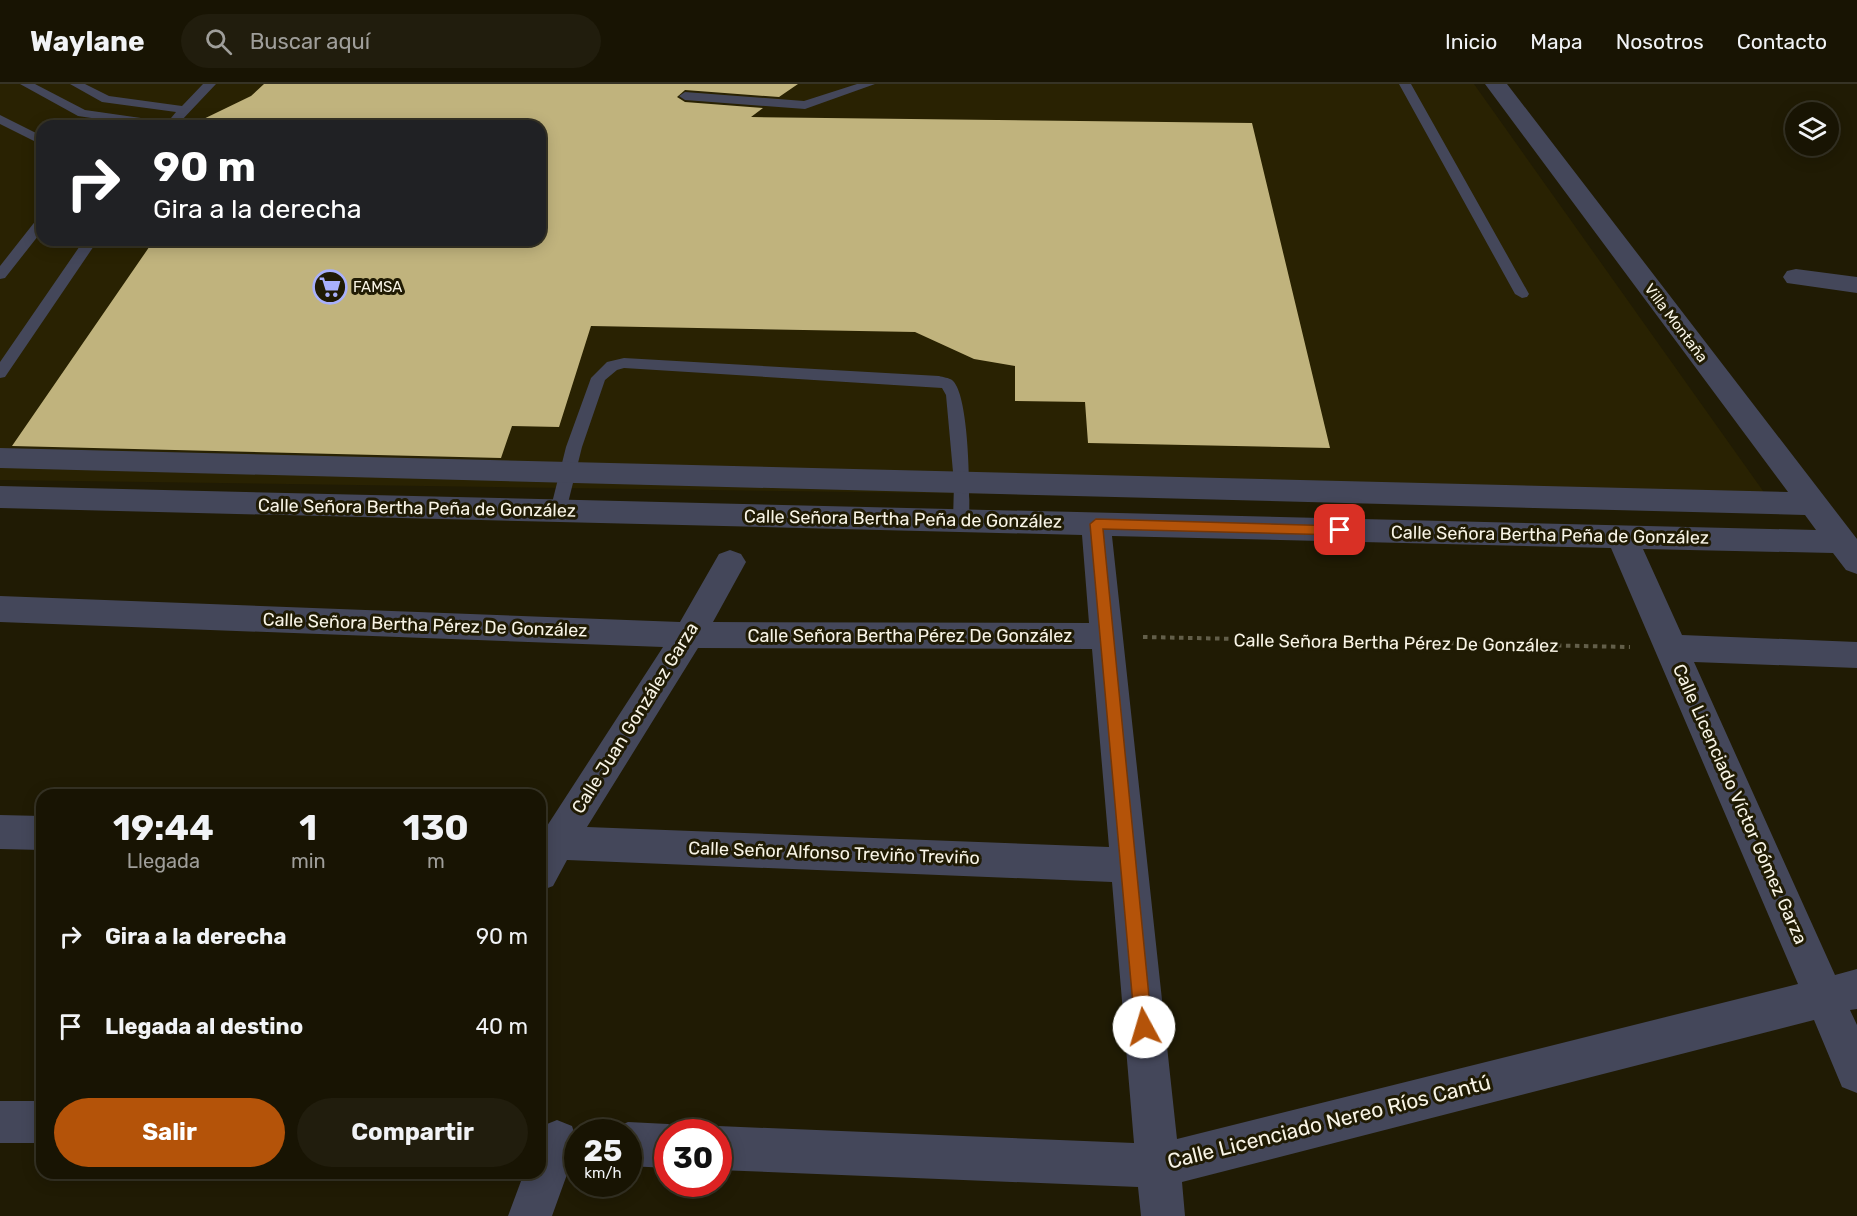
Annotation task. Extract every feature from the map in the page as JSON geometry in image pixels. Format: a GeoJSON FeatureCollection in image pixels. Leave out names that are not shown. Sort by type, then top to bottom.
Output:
{"type":"FeatureCollection","features":[{"type":"Feature","properties":{"kind":"street","name":"Villa Montaña"},"geometry":{"type":"LineString","coordinates":[[1496,84],[1849,552]]}},
{"type":"Feature","properties":{"kind":"street"},"geometry":{"type":"LineString","coordinates":[[1796,278],[1857,285]]}},
{"type":"Feature","properties":{"kind":"street","name":"Calle Señora Bertha Peña de González"},"geometry":{"type":"LineString","coordinates":[[0,458],[1811,504]]}},
{"type":"Feature","properties":{"kind":"street"},"geometry":{"type":"LineString","coordinates":[[1427,495],[1437,533]]}},
{"type":"Feature","properties":{"kind":"street","name":"Calle Señora Bertha Peña de González"},"geometry":{"type":"LineString","coordinates":[[0,497],[1622,537],[1849,552]]}},
{"type":"Feature","properties":{"kind":"street"},"geometry":{"type":"LineString","coordinates":[[1096,524],[1127,865],[1163,1216]]}},
{"type":"Feature","properties":{"kind":"street","name":"Calle Licenciado Víctor Gómez Garza"},"geometry":{"type":"LineString","coordinates":[[1622,537],[1672,648],[1841,992],[1857,1072]]}},
{"type":"Feature","properties":{"kind":"street","name":"Calle Juan González Garza"},"geometry":{"type":"LineString","coordinates":[[548,842],[689,635],[730,562]]}},
{"type":"Feature","properties":{"kind":"street","name":"Calle Señora Bertha Pérez De González"},"geometry":{"type":"LineString","coordinates":[[0,609],[689,635],[1106,636]]}},
{"type":"Feature","properties":{"kind":"street"},"geometry":{"type":"LineString","coordinates":[[1672,648],[1857,655]]}},
{"type":"Feature","properties":{"kind":"street"},"geometry":{"type":"LineString","coordinates":[[0,832],[36,833]]}},
{"type":"Feature","properties":{"kind":"street","name":"Calle Señor Alfonso Treviño Treviño"},"geometry":{"type":"LineString","coordinates":[[548,842],[1127,865]]}},
{"type":"Feature","properties":{"kind":"street","name":"Calle Licenciado Nereo Ríos Cantú"},"geometry":{"type":"LineString","coordinates":[[732,1149],[1158,1166],[1841,992]]}},
{"type":"Feature","properties":{"kind":"street"},"geometry":{"type":"LineString","coordinates":[[0,1122],[36,1122]]}},
{"type":"Feature","properties":{"kind":"street"},"geometry":{"type":"LineString","coordinates":[[546,1173],[558,1141]]}},
{"type":"Feature","properties":{"kind":"street"},"geometry":{"type":"LineString","coordinates":[[530,1216],[544,1179]]}},
{"type":"Feature","properties":{"kind":"lane"},"geometry":{"type":"LineString","coordinates":[[26,84],[82,113],[129,120]]}},
{"type":"Feature","properties":{"kind":"lane"},"geometry":{"type":"LineString","coordinates":[[76,84],[106,99],[185,110]]}},
{"type":"Feature","properties":{"kind":"lane"},"geometry":{"type":"LineString","coordinates":[[175,120],[210,84]]}},
{"type":"Feature","properties":{"kind":"lane"},"geometry":{"type":"LineString","coordinates":[[685,96],[805,105],[869,84]]}},
{"type":"Feature","properties":{"kind":"lane"},"geometry":{"type":"LineString","coordinates":[[1405,84],[1522,294]]}},
{"type":"Feature","properties":{"kind":"lane"},"geometry":{"type":"LineString","coordinates":[[0,119],[36,138]]}},
{"type":"Feature","properties":{"kind":"lane"},"geometry":{"type":"LineString","coordinates":[[0,275],[36,230]]}},
{"type":"Feature","properties":{"kind":"lane"},"geometry":{"type":"LineString","coordinates":[[0,373],[87,246]]}},
{"type":"Feature","properties":{"kind":"lane"},"geometry":{"type":"LineString","coordinates":[[558,511],[581,425],[598,378],[604,371],[624,363],[939,381],[947,384],[954,395],[962,483],[961,521]]}},
{"type":"Feature","properties":{"kind":"path","name":"Calle Señora Bertha Pérez De González"},"geometry":{"type":"LineString","coordinates":[[1106,636],[1672,648]]}},
{"type":"Feature","properties":{"kind":"shaded area"},"geometry":{"type":"Polygon","coordinates":[[[0,84],[1474,84],[1773,505],[0,480],[0,84]]]}},
{"type":"Feature","properties":{"kind":"building"},"geometry":{"type":"Polygon","coordinates":[[[264,84],[798,84],[779,97],[685,90],[677,97],[685,102],[763,108],[751,117],[1252,123],[1330,448],[1088,443],[1085,402],[1015,401],[1015,366],[974,359],[915,332],[591,326],[559,427],[512,426],[501,458],[12,446],[150,246],[546,246],[546,120],[201,120],[251,96],[264,84]]]}},
{"type":"Feature","properties":{"kind":"place","name":"FAMSA"},"geometry":{"type":"Point","coordinates":[330,287]}},
{"type":"Feature","properties":{"kind":"route"},"geometry":{"type":"LineString","coordinates":[[1144,1027],[1096,524],[1340,530]]}}]}
